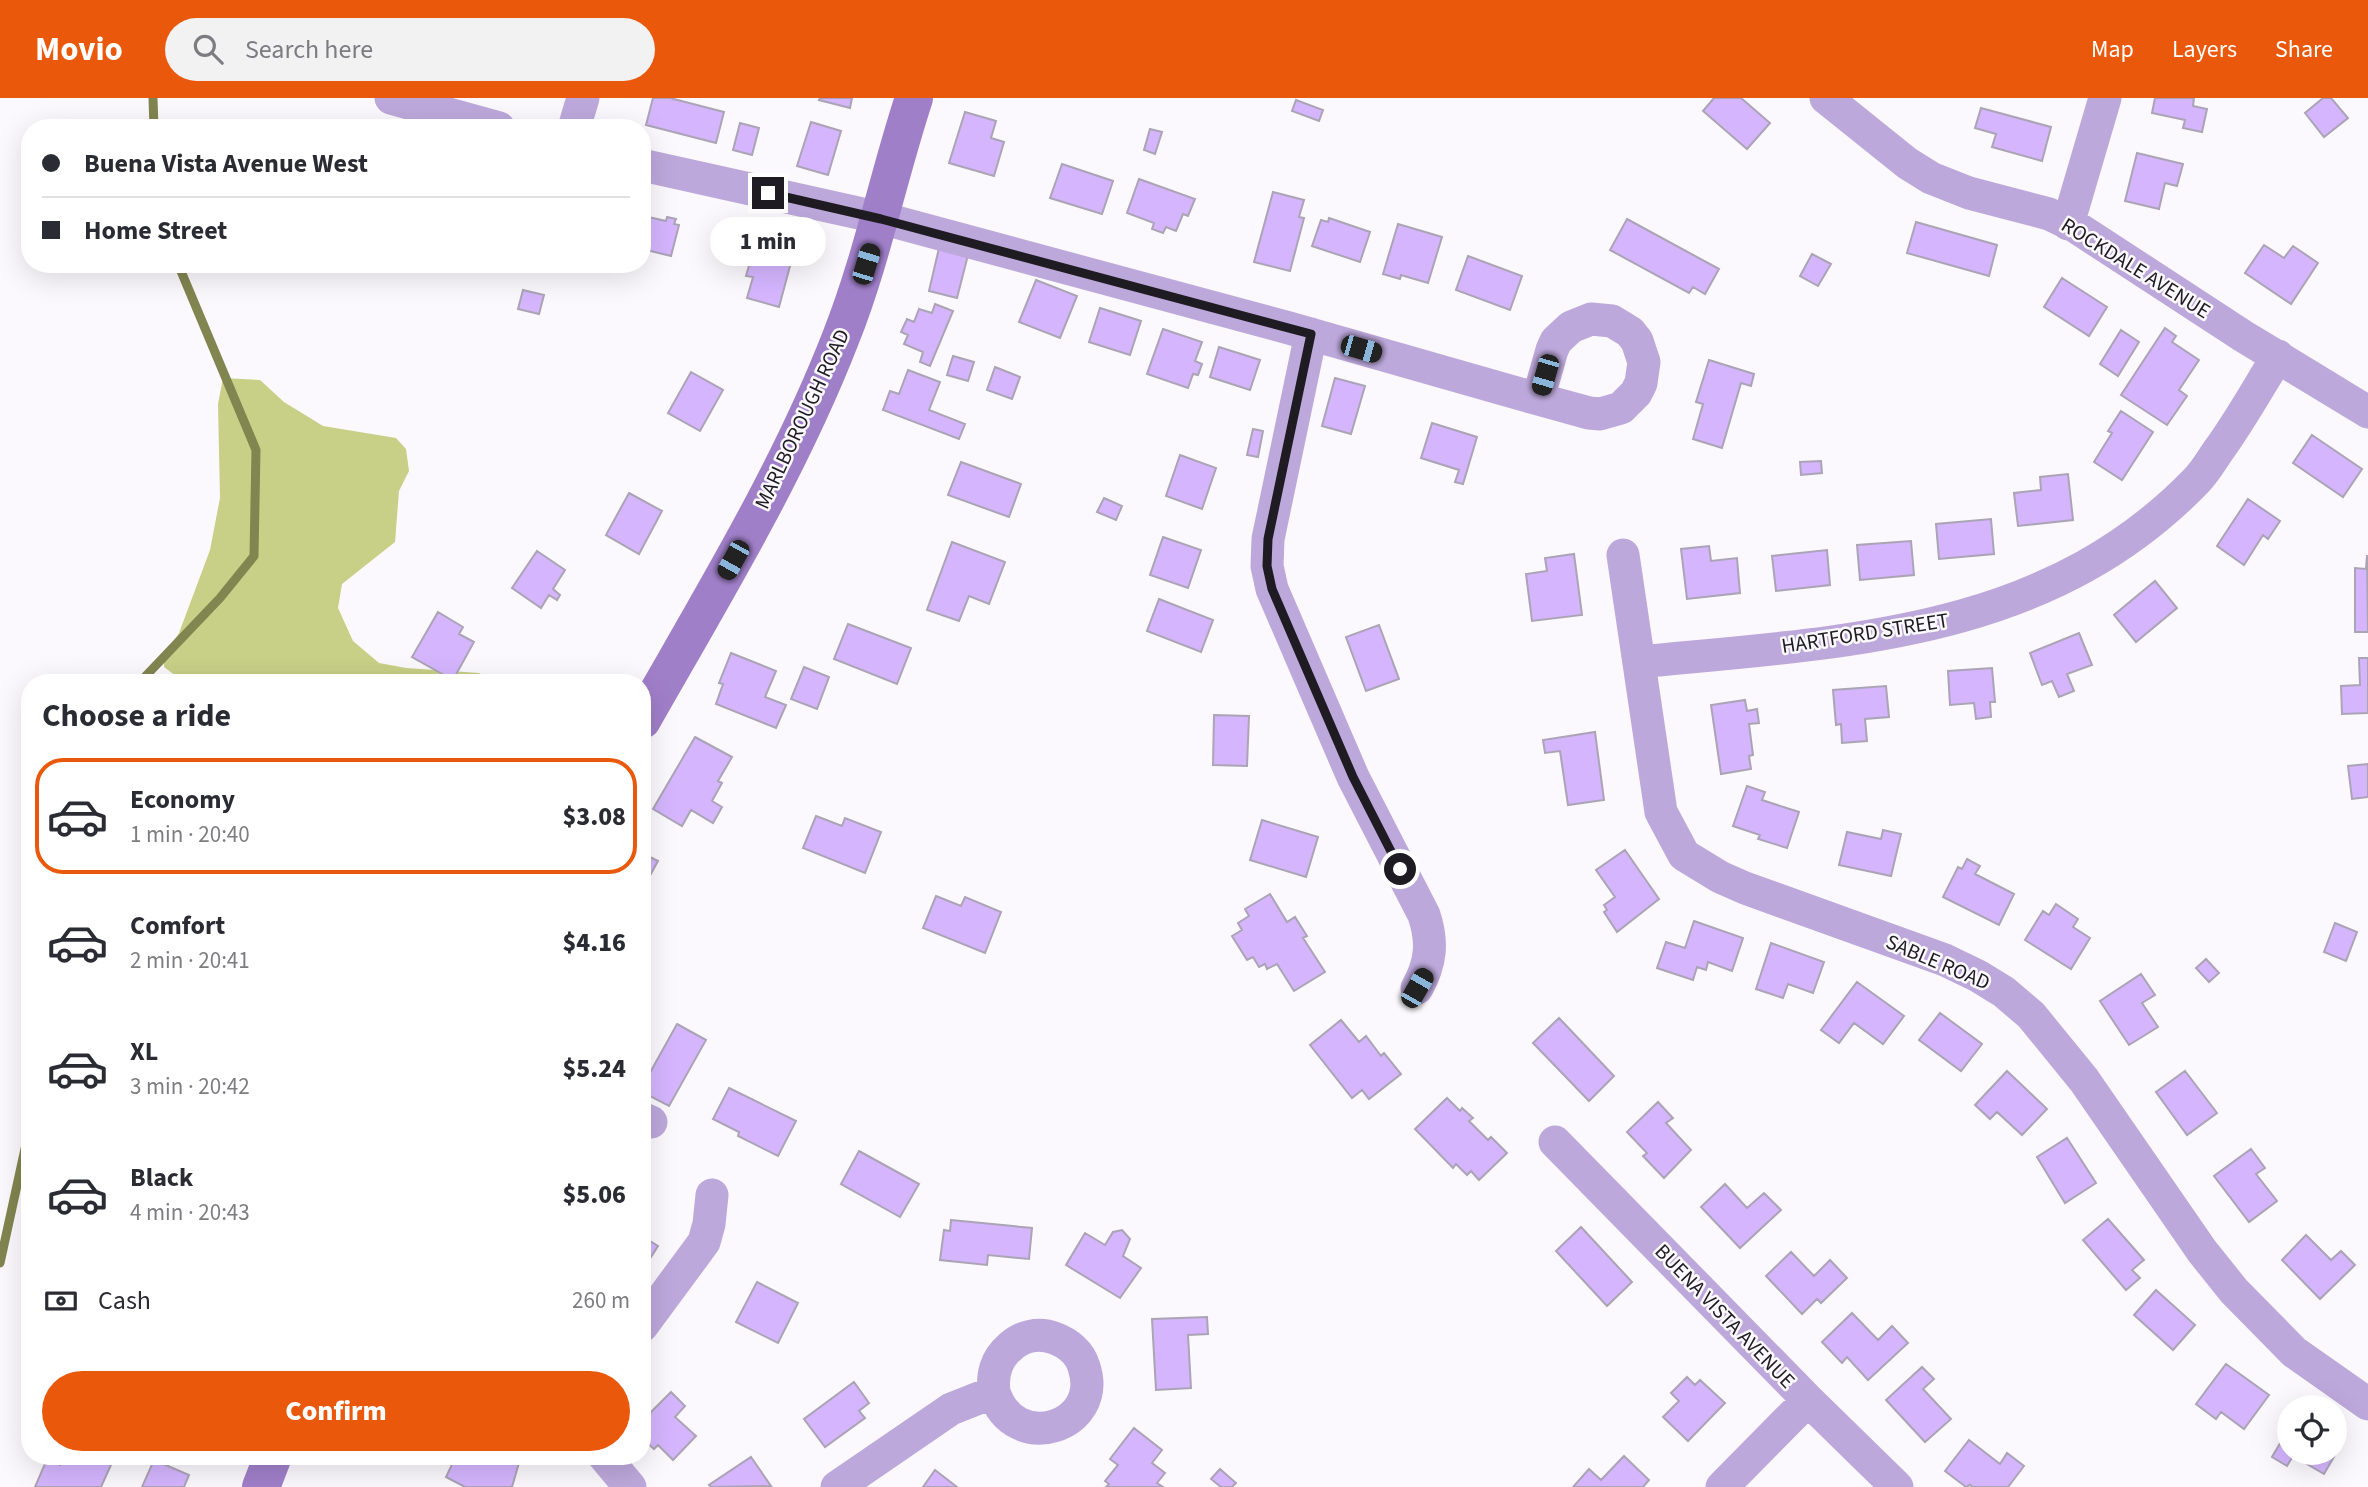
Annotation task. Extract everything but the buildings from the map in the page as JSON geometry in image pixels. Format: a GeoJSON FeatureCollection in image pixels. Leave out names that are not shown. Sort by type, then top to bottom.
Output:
{"type":"FeatureCollection","features":[{"type":"Feature","properties":{"kind":"street"},"geometry":{"type":"LineString","coordinates":[[391,98],[467,119]]}},
{"type":"Feature","properties":{"kind":"street"},"geometry":{"type":"LineString","coordinates":[[577,119],[583,98]]}},
{"type":"Feature","properties":{"kind":"street","name":"MARLBOROUGH ROAD"},"geometry":{"type":"LineString","coordinates":[[651,704],[756,519],[841,338],[881,219],[914,98]]}},
{"type":"Feature","properties":{"kind":"street","name":"ROCKDALE AVENUE"},"geometry":{"type":"LineString","coordinates":[[1826,98],[1907,163],[1931,178],[1969,193],[2049,214],[2068,223],[2368,412]]}},
{"type":"Feature","properties":{"kind":"street"},"geometry":{"type":"LineString","coordinates":[[2068,223],[2105,98]]}},
{"type":"Feature","properties":{"kind":"street"},"geometry":{"type":"LineString","coordinates":[[651,167],[881,219],[1311,334],[1538,399]]}},
{"type":"Feature","properties":{"kind":"street"},"geometry":{"type":"LineString","coordinates":[[1311,334],[1268,539],[1267,566],[1272,589],[1353,777],[1424,915],[1430,933],[1430,955],[1426,973],[1417,988]]}},
{"type":"Feature","properties":{"kind":"street","name":"HARTFORD STREET"},"geometry":{"type":"LineString","coordinates":[[1639,662],[1836,642],[1908,630],[1993,608],[2073,573],[2118,547],[2160,516],[2199,479],[2278,356]]}},
{"type":"Feature","properties":{"kind":"street","name":"SABLE ROAD"},"geometry":{"type":"LineString","coordinates":[[1623,555],[1661,812],[1684,855],[1720,877],[1745,888],[1945,960],[2004,992],[2031,1015],[2084,1080],[2202,1251],[2234,1291],[2294,1352],[2368,1404]]}},
{"type":"Feature","properties":{"kind":"street","name":"BUENA VISTA AVENUE"},"geometry":{"type":"LineString","coordinates":[[1555,1142],[1897,1487]]}},
{"type":"Feature","properties":{"kind":"street"},"geometry":{"type":"LineString","coordinates":[[651,1314],[704,1241],[712,1195]]}},
{"type":"Feature","properties":{"kind":"street"},"geometry":{"type":"LineString","coordinates":[[840,1486],[951,1409],[995,1392]]}},
{"type":"Feature","properties":{"kind":"street"},"geometry":{"type":"LineString","coordinates":[[1723,1487],[1808,1400]]}},
{"type":"Feature","properties":{"kind":"street"},"geometry":{"type":"LineString","coordinates":[[261,1487],[270,1465]]}},
{"type":"Feature","properties":{"kind":"street"},"geometry":{"type":"LineString","coordinates":[[612,1465],[630,1487]]}},
{"type":"Feature","properties":{"kind":"green space"},"geometry":{"type":"Polygon","coordinates":[[[223,378],[260,380],[284,402],[323,426],[396,438],[406,449],[409,471],[399,491],[395,542],[342,584],[338,608],[353,641],[379,663],[481,674],[173,674],[164,667],[164,656],[179,633],[210,550],[220,498],[218,404],[223,378]]]}},
{"type":"Feature","properties":{"kind":"waterway"},"geometry":{"type":"LineString","coordinates":[[153,98],[154,119]]}},
{"type":"Feature","properties":{"kind":"waterway"},"geometry":{"type":"LineString","coordinates":[[148,674],[220,598],[254,556],[256,450],[182,273]]}},
{"type":"Feature","properties":{"kind":"waterway"},"geometry":{"type":"LineString","coordinates":[[0,1263],[21,1167]]}},
{"type":"Feature","properties":{"kind":"route"},"geometry":{"type":"LineString","coordinates":[[768,193],[881,219],[1311,334],[1268,539],[1267,566],[1272,589],[1353,777],[1400,869]]}}]}
